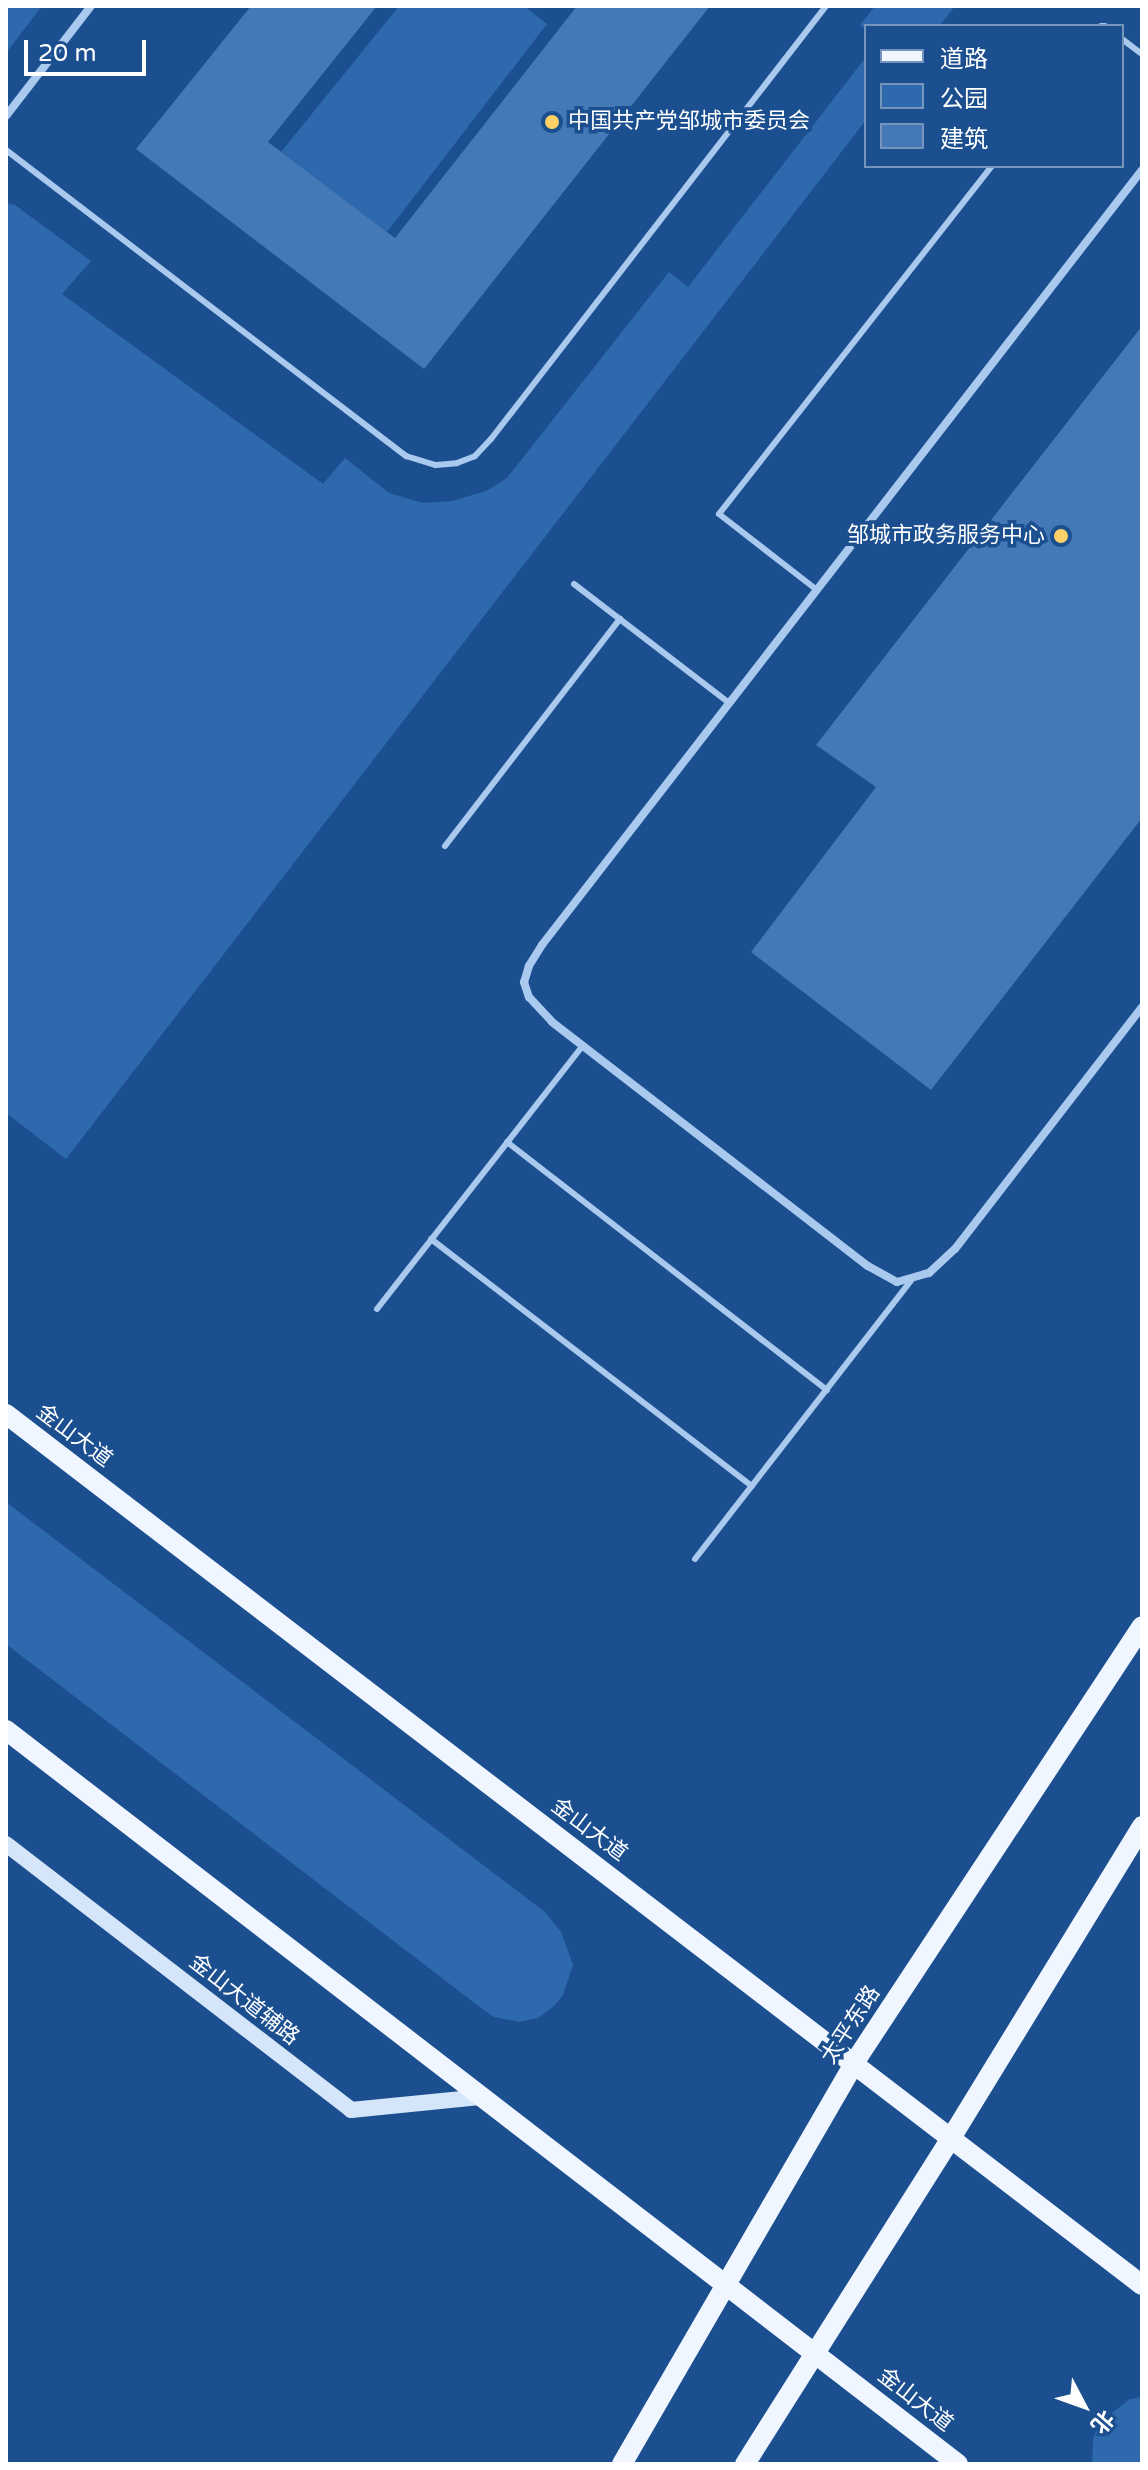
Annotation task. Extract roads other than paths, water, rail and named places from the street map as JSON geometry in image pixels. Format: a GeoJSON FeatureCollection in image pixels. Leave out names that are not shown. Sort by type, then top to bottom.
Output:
{"type":"FeatureCollection","features":[{"type":"Feature","properties":{"kind":"main road","name":"金山大道"},"geometry":{"type":"LineString","coordinates":[[6,1414],[1142,2285]]}},
{"type":"Feature","properties":{"kind":"main road","name":"太平东路"},"geometry":{"type":"LineString","coordinates":[[622,2464],[854,2063],[1142,1626]]}},
{"type":"Feature","properties":{"kind":"main road","name":"金山大道"},"geometry":{"type":"LineString","coordinates":[[6,1730],[958,2464]]}},
{"type":"Feature","properties":{"kind":"main road"},"geometry":{"type":"LineString","coordinates":[[745,2464],[951,2138],[1142,1826]]}},
{"type":"Feature","properties":{"kind":"street"},"geometry":{"type":"LineString","coordinates":[[6,116],[91,6]]}},
{"type":"Feature","properties":{"kind":"street"},"geometry":{"type":"LineString","coordinates":[[1142,170],[729,703],[529,966],[524,982],[529,997],[544,1014],[868,1266],[897,1282],[911,1281],[929,1273],[955,1249],[1142,1007]]}},
{"type":"Feature","properties":{"kind":"street","name":"金山大道辅路"},"geometry":{"type":"LineString","coordinates":[[6,1844],[351,2110],[482,2097]]}},
{"type":"Feature","properties":{"kind":"lane"},"geometry":{"type":"LineString","coordinates":[[6,150],[406,456],[436,465],[457,463],[475,456],[491,439],[826,6]]}},
{"type":"Feature","properties":{"kind":"lane"},"geometry":{"type":"LineString","coordinates":[[1124,40],[1142,54]]}},
{"type":"Feature","properties":{"kind":"lane"},"geometry":{"type":"LineString","coordinates":[[817,590],[719,514],[990,168]]}},
{"type":"Feature","properties":{"kind":"lane"},"geometry":{"type":"LineString","coordinates":[[574,584],[729,703]]}},
{"type":"Feature","properties":{"kind":"lane"},"geometry":{"type":"LineString","coordinates":[[445,846],[620,619]]}},
{"type":"Feature","properties":{"kind":"lane"},"geometry":{"type":"LineString","coordinates":[[377,1309],[583,1045]]}},
{"type":"Feature","properties":{"kind":"lane"},"geometry":{"type":"LineString","coordinates":[[507,1142],[827,1390]]}},
{"type":"Feature","properties":{"kind":"lane"},"geometry":{"type":"LineString","coordinates":[[431,1239],[752,1486]]}},
{"type":"Feature","properties":{"kind":"lane"},"geometry":{"type":"LineString","coordinates":[[695,1559],[911,1281]]}},
{"type":"Feature","properties":{"kind":"place","name":"中国共产党邹城市委员会"},"geometry":{"type":"Point","coordinates":[552,122]}},
{"type":"Feature","properties":{"kind":"place","name":"邹城市政务服务中心"},"geometry":{"type":"Point","coordinates":[1061,536]}}]}
